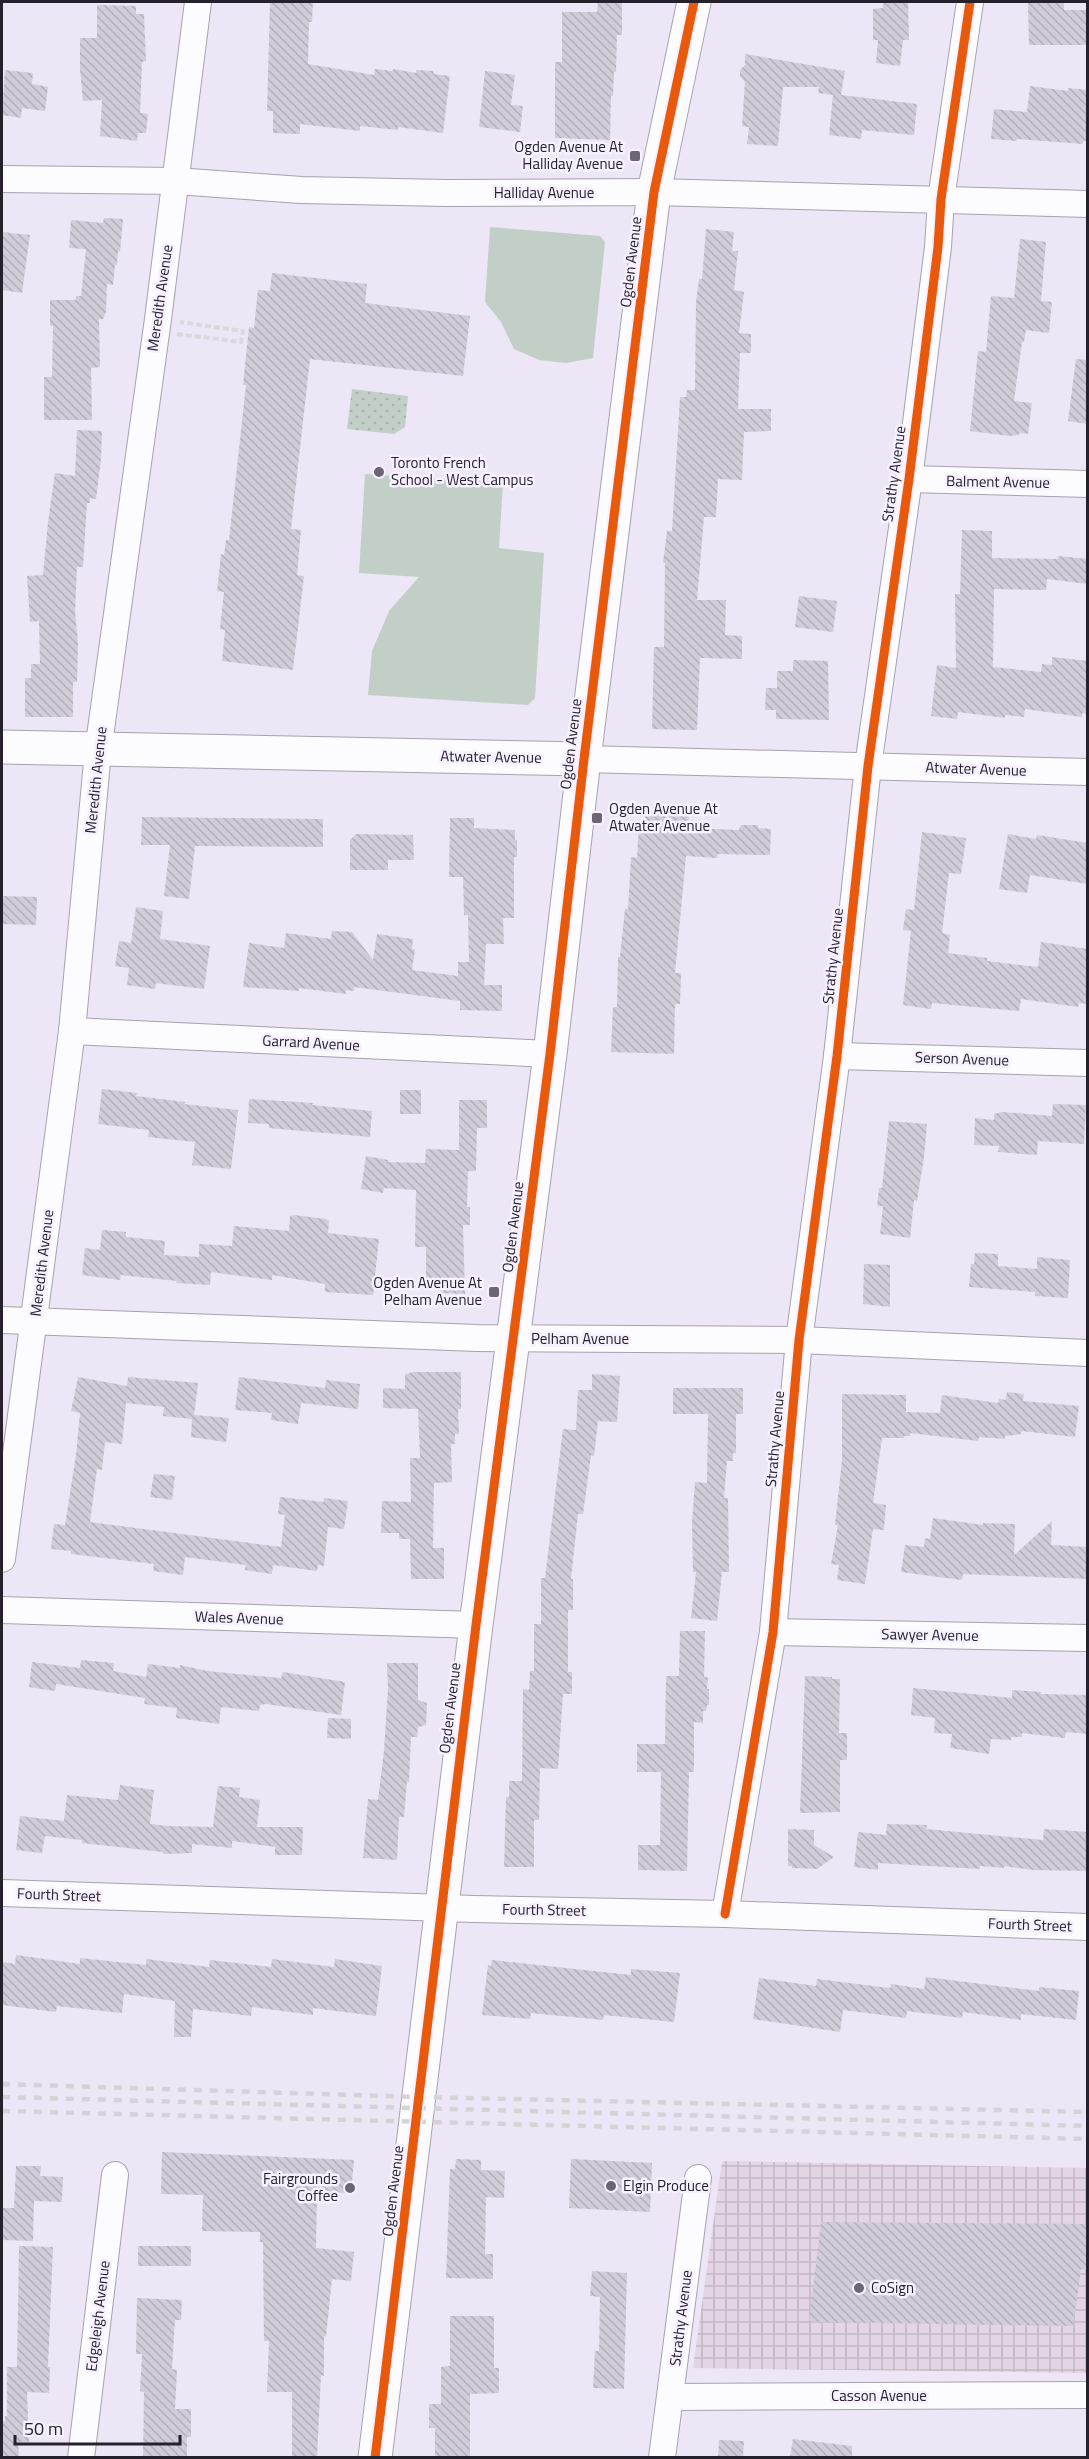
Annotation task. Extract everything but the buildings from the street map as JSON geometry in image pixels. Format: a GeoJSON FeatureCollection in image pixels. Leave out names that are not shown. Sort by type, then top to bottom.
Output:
{"type":"FeatureCollection","features":[{"type":"Feature","properties":{"kind":"street","name":"Meredith Avenue"},"geometry":{"type":"LineString","coordinates":[[2,1559],[72,1031],[98,751],[157,325],[198,2]]}},
{"type":"Feature","properties":{"kind":"street","name":"Ogden Avenue"},"geometry":{"type":"LineString","coordinates":[[375,2457],[476,1625],[550,1054],[654,192],[694,2]]}},
{"type":"Feature","properties":{"kind":"street","name":"Strathy Avenue"},"geometry":{"type":"LineString","coordinates":[[725,1914],[773,1632],[799,1340],[837,1056],[868,766],[909,479],[938,247],[941,199],[970,2]]}},
{"type":"Feature","properties":{"kind":"street","name":"Halliday Avenue"},"geometry":{"type":"LineString","coordinates":[[2,179],[176,181],[323,190],[446,193],[654,192],[1088,204]]}},
{"type":"Feature","properties":{"kind":"street","name":"Balment Avenue"},"geometry":{"type":"LineString","coordinates":[[909,479],[1088,484]]}},
{"type":"Feature","properties":{"kind":"street","name":"Atwater Avenue"},"geometry":{"type":"LineString","coordinates":[[2,747],[1088,772]]}},
{"type":"Feature","properties":{"kind":"street","name":"Garrard Avenue"},"geometry":{"type":"LineString","coordinates":[[72,1031],[550,1054]]}},
{"type":"Feature","properties":{"kind":"street","name":"Serson Avenue"},"geometry":{"type":"LineString","coordinates":[[837,1056],[1088,1063]]}},
{"type":"Feature","properties":{"kind":"street","name":"Pelham Avenue"},"geometry":{"type":"LineString","coordinates":[[2,1320],[514,1338],[799,1340],[1088,1353]]}},
{"type":"Feature","properties":{"kind":"street","name":"Wales Avenue"},"geometry":{"type":"LineString","coordinates":[[2,1610],[476,1625]]}},
{"type":"Feature","properties":{"kind":"street","name":"Sawyer Avenue"},"geometry":{"type":"LineString","coordinates":[[773,1632],[1088,1638]]}},
{"type":"Feature","properties":{"kind":"street","name":"Fourth Street"},"geometry":{"type":"LineString","coordinates":[[2,1893],[1088,1927]]}},
{"type":"Feature","properties":{"kind":"street","name":"Edgeleigh Avenue"},"geometry":{"type":"LineString","coordinates":[[81,2457],[115,2175]]}},
{"type":"Feature","properties":{"kind":"street","name":"Strathy Avenue"},"geometry":{"type":"LineString","coordinates":[[663,2457],[698,2178]]}},
{"type":"Feature","properties":{"kind":"street","name":"Casson Avenue"},"geometry":{"type":"LineString","coordinates":[[671,2397],[1088,2395]]}},
{"type":"Feature","properties":{"kind":"path"},"geometry":{"type":"LineString","coordinates":[[157,325],[243,331],[241,342],[157,325]]}},
{"type":"Feature","properties":{"kind":"shaded area"},"geometry":{"type":"Polygon","coordinates":[[[490,227],[600,236],[605,242],[593,358],[566,363],[539,360],[514,349],[501,322],[485,302],[490,227]]]}},
{"type":"Feature","properties":{"kind":"shaded area"},"geometry":{"type":"Polygon","coordinates":[[[352,389],[408,396],[405,427],[394,434],[347,429],[352,389]]]}},
{"type":"Feature","properties":{"kind":"shaded area"},"geometry":{"type":"Polygon","coordinates":[[[365,474],[503,482],[499,548],[544,553],[535,698],[528,705],[368,695],[372,651],[389,611],[419,577],[359,573],[365,474]]]}},
{"type":"Feature","properties":{"kind":"shaded area"},"geometry":{"type":"Polygon","coordinates":[[[722,2161],[1087,2168],[1087,2373],[693,2368],[722,2161]]]}},
{"type":"Feature","properties":{"kind":"railway"},"geometry":{"type":"LineString","coordinates":[[2,2084],[420,2097],[1088,2112]]}},
{"type":"Feature","properties":{"kind":"railway"},"geometry":{"type":"LineString","coordinates":[[2,2097],[1088,2126]]}},
{"type":"Feature","properties":{"kind":"railway"},"geometry":{"type":"LineString","coordinates":[[2,2111],[1088,2139]]}},
{"type":"Feature","properties":{"kind":"cycle path"},"geometry":{"type":"LineString","coordinates":[[375,2458],[476,1625],[550,1054],[654,192],[694,2]]}},
{"type":"Feature","properties":{"kind":"cycle path"},"geometry":{"type":"LineString","coordinates":[[725,1914],[773,1632],[799,1340],[837,1056],[868,766],[909,479],[938,247],[941,199],[970,2]]}},
{"type":"Feature","properties":{"kind":"place","name":"Ogden Avenue At Halliday Avenue"},"geometry":{"type":"Point","coordinates":[635,156]}},
{"type":"Feature","properties":{"kind":"place","name":"Toronto French School - West Campus"},"geometry":{"type":"Point","coordinates":[379,472]}},
{"type":"Feature","properties":{"kind":"place","name":"Ogden Avenue At Atwater Avenue"},"geometry":{"type":"Point","coordinates":[597,818]}},
{"type":"Feature","properties":{"kind":"place","name":"Ogden Avenue At Pelham Avenue"},"geometry":{"type":"Point","coordinates":[494,1292]}},
{"type":"Feature","properties":{"kind":"place","name":"Elgin Produce"},"geometry":{"type":"Point","coordinates":[611,2186]}},
{"type":"Feature","properties":{"kind":"place","name":"Fairgrounds Coffee"},"geometry":{"type":"Point","coordinates":[350,2188]}},
{"type":"Feature","properties":{"kind":"place","name":"CoSign"},"geometry":{"type":"Point","coordinates":[859,2288]}}]}
